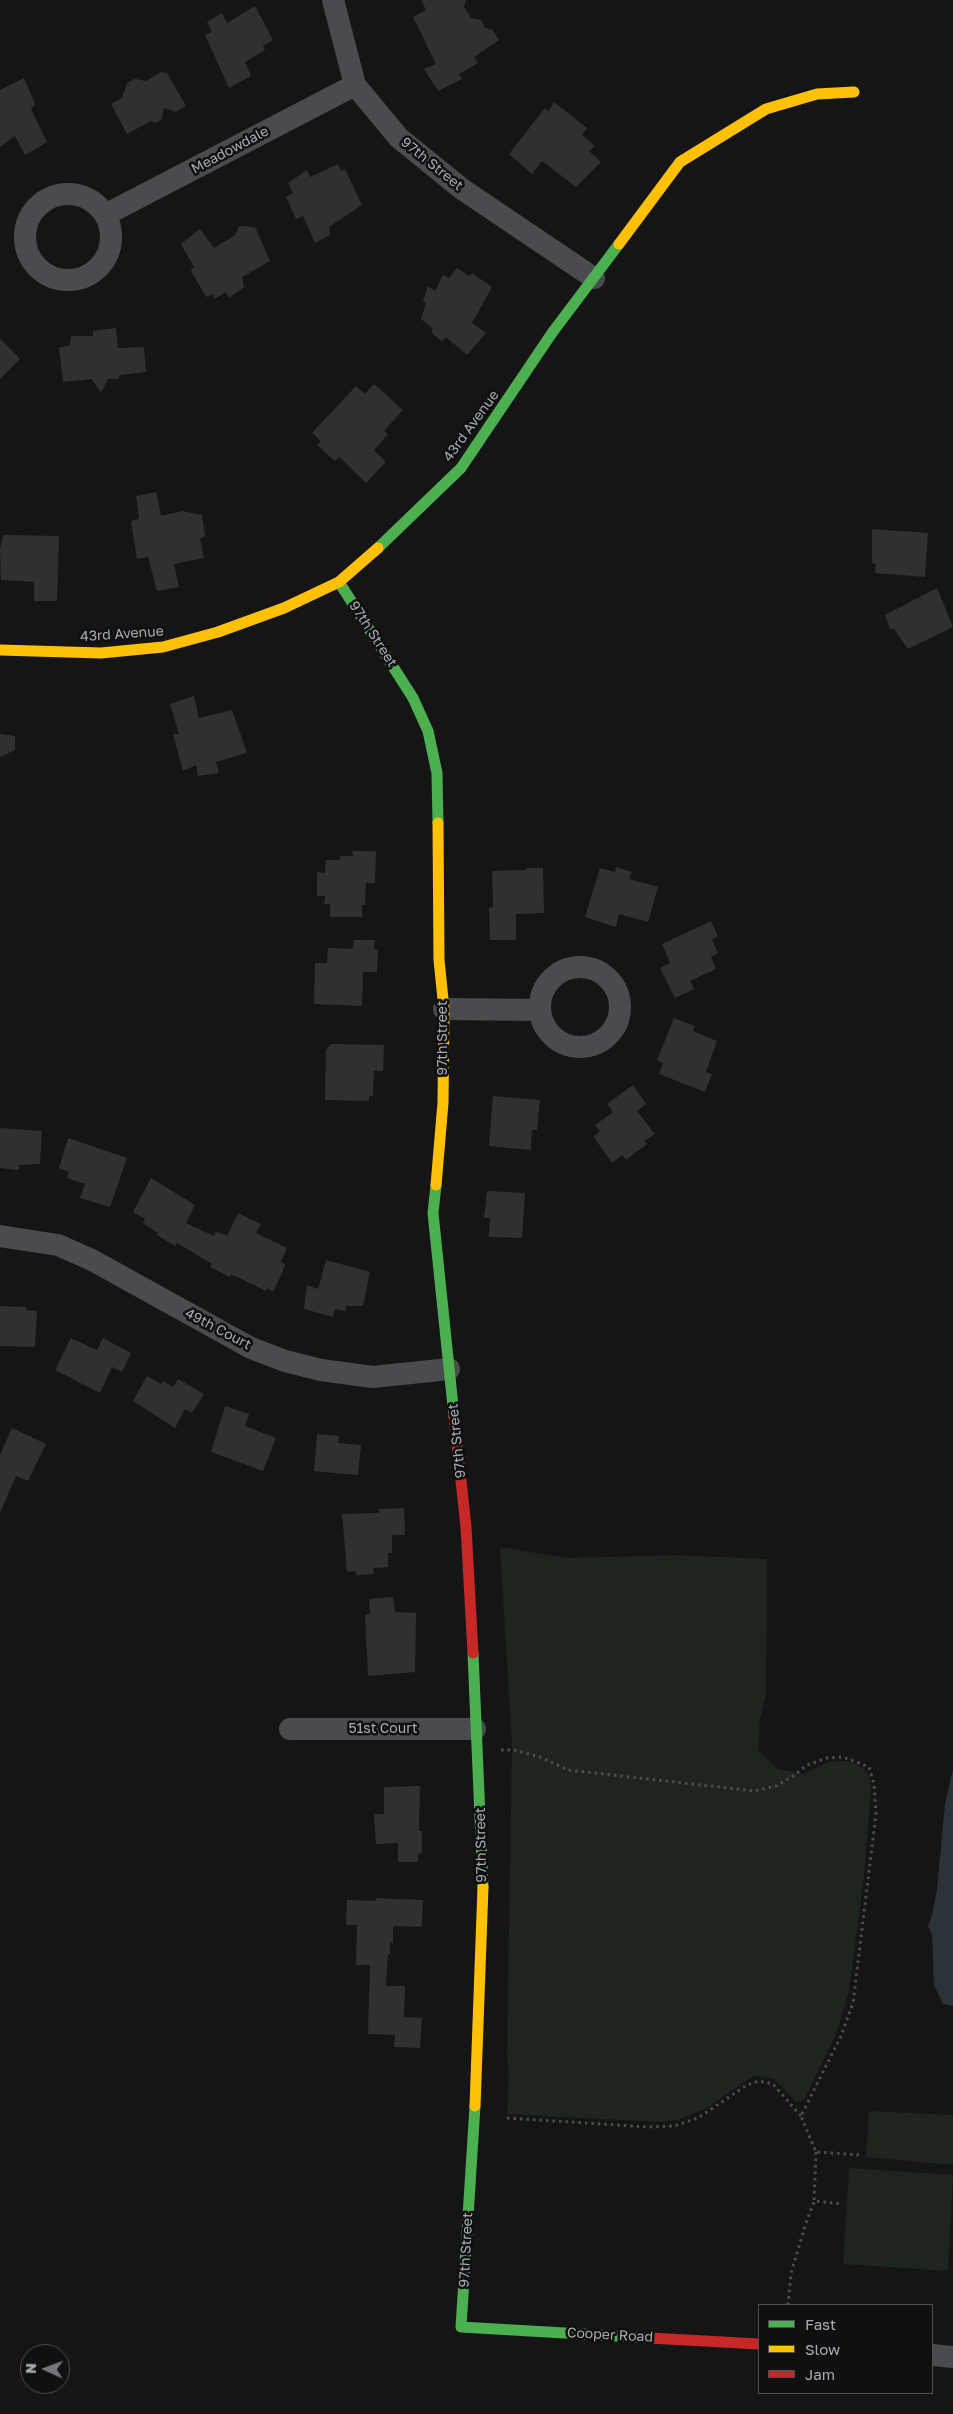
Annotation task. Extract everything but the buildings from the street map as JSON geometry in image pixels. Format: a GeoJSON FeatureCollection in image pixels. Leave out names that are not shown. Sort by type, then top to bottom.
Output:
{"type":"FeatureCollection","features":[{"type":"Feature","properties":{"kind":"street","name":"97th Street"},"geometry":{"type":"LineString","coordinates":[[333,0],[355,85],[399,138],[462,189],[594,278]]}},
{"type":"Feature","properties":{"kind":"street","name":"Meadowdale"},"geometry":{"type":"LineString","coordinates":[[106,215],[355,85]]}},
{"type":"Feature","properties":{"kind":"street","name":"43rd Avenue"},"geometry":{"type":"LineString","coordinates":[[0,650],[101,653],[163,647],[237,626],[284,608],[338,582],[385,542],[461,468],[552,333],[680,162],[766,109],[817,94],[854,92]]}},
{"type":"Feature","properties":{"kind":"street","name":"97th Street"},"geometry":{"type":"LineString","coordinates":[[338,582],[409,691],[428,731],[437,773],[439,960],[444,1009],[443,1103],[433,1213],[466,1527],[481,1814],[483,1910],[478,2066],[462,2327]]}},
{"type":"Feature","properties":{"kind":"street"},"geometry":{"type":"LineString","coordinates":[[444,1009],[540,1010]]}},
{"type":"Feature","properties":{"kind":"street","name":"49th Court"},"geometry":{"type":"LineString","coordinates":[[0,1236],[58,1245],[92,1260],[251,1348],[285,1361],[322,1370],[373,1377],[449,1369]]}},
{"type":"Feature","properties":{"kind":"street","name":"51st Court"},"geometry":{"type":"LineString","coordinates":[[290,1729],[476,1729]]}},
{"type":"Feature","properties":{"kind":"street","name":"Cooper Road"},"geometry":{"type":"LineString","coordinates":[[462,2327],[758,2344]]}},
{"type":"Feature","properties":{"kind":"street"},"geometry":{"type":"LineString","coordinates":[[933,2355],[953,2357]]}},
{"type":"Feature","properties":{"kind":"path"},"geometry":{"type":"LineString","coordinates":[[498,1750],[514,1750],[540,1758],[568,1770],[754,1791],[776,1786],[807,1765],[827,1758],[843,1757],[869,1767],[874,1784],[876,1814],[853,2003],[841,2036],[801,2116]]}},
{"type":"Feature","properties":{"kind":"path"},"geometry":{"type":"LineString","coordinates":[[507,2118],[649,2127],[674,2126],[698,2118],[747,2085],[758,2081],[773,2084],[801,2116],[816,2152],[814,2202],[792,2273],[788,2304]]}},
{"type":"Feature","properties":{"kind":"path"},"geometry":{"type":"LineString","coordinates":[[816,2152],[862,2155]]}},
{"type":"Feature","properties":{"kind":"path"},"geometry":{"type":"LineString","coordinates":[[814,2202],[843,2204]]}},
{"type":"Feature","properties":{"kind":"shaded area"},"geometry":{"type":"Polygon","coordinates":[[[500,1547],[566,1558],[677,1555],[767,1559],[766,1695],[760,1719],[758,1750],[778,1769],[803,1774],[828,1762],[846,1761],[855,1764],[864,1769],[869,1776],[871,1789],[864,1875],[849,1992],[835,2037],[804,2100],[796,2102],[774,2079],[753,2076],[707,2108],[677,2120],[657,2122],[507,2114],[512,1744],[500,1547]]]}},
{"type":"Feature","properties":{"kind":"shaded area"},"geometry":{"type":"Polygon","coordinates":[[[953,1769],[953,2006],[943,2004],[934,1985],[932,1935],[928,1926],[932,1916],[937,1889],[945,1804],[953,1769]]]}},
{"type":"Feature","properties":{"kind":"shaded area"},"geometry":{"type":"Polygon","coordinates":[[[869,2111],[953,2115],[953,2165],[866,2157],[869,2111]]]}},
{"type":"Feature","properties":{"kind":"shaded area"},"geometry":{"type":"Polygon","coordinates":[[[849,2168],[953,2175],[948,2271],[843,2264],[849,2168]]]}},
{"type":"Feature","properties":{"kind":"traffic: fast"},"geometry":{"type":"LineString","coordinates":[[378,548],[461,468],[552,333],[619,244]]}},
{"type":"Feature","properties":{"kind":"traffic: fast"},"geometry":{"type":"LineString","coordinates":[[339,582],[413,698],[428,731],[437,773],[438,823]]}},
{"type":"Feature","properties":{"kind":"traffic: fast"},"geometry":{"type":"LineString","coordinates":[[436,1185],[433,1213],[454,1416]]}},
{"type":"Feature","properties":{"kind":"traffic: fast"},"geometry":{"type":"LineString","coordinates":[[473,1653],[483,1887]]}},
{"type":"Feature","properties":{"kind":"traffic: fast"},"geometry":{"type":"LineString","coordinates":[[475,2106],[461,2327],[650,2338]]}},
{"type":"Feature","properties":{"kind":"traffic: slow"},"geometry":{"type":"LineString","coordinates":[[619,244],[680,162],[766,109],[817,94],[854,92]]}},
{"type":"Feature","properties":{"kind":"traffic: slow"},"geometry":{"type":"LineString","coordinates":[[0,650],[101,653],[163,647],[218,632],[284,608],[339,582],[378,548]]}},
{"type":"Feature","properties":{"kind":"traffic: slow"},"geometry":{"type":"LineString","coordinates":[[436,1185],[443,1103],[444,1009],[439,960],[438,823]]}},
{"type":"Feature","properties":{"kind":"traffic: slow"},"geometry":{"type":"LineString","coordinates":[[475,2106],[483,1887]]}},
{"type":"Feature","properties":{"kind":"traffic: jam"},"geometry":{"type":"LineString","coordinates":[[454,1416],[466,1527],[473,1653]]}},
{"type":"Feature","properties":{"kind":"traffic: jam"},"geometry":{"type":"LineString","coordinates":[[650,2338],[758,2344]]}}]}
